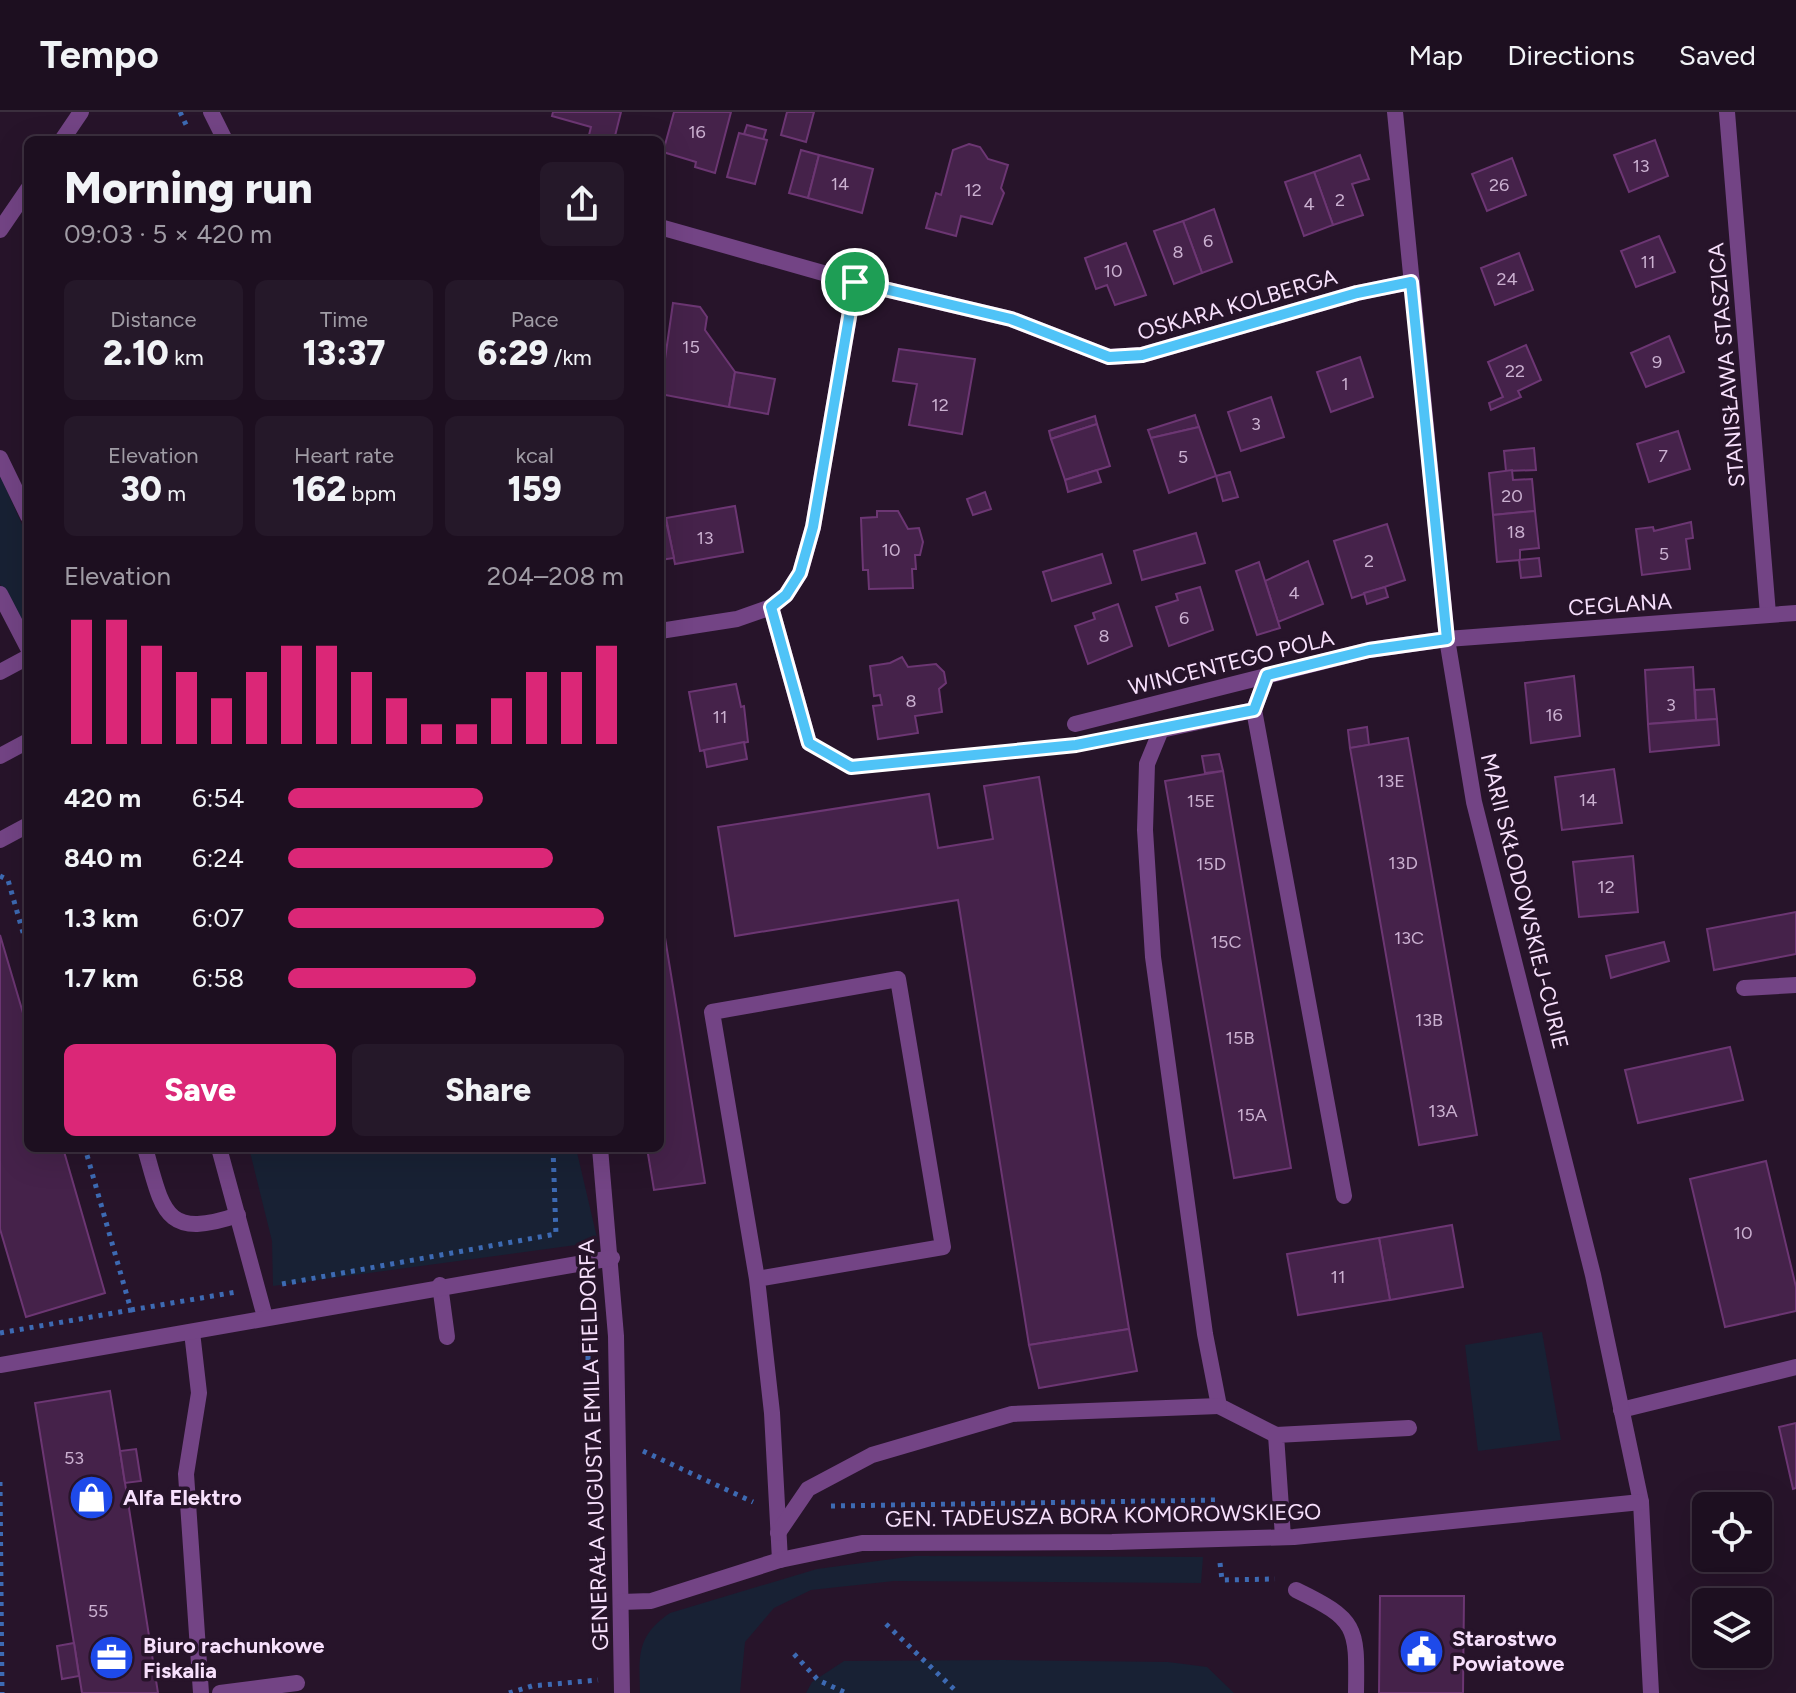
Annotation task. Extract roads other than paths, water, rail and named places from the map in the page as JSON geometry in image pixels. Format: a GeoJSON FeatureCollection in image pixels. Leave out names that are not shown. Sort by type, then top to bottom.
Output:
{"type":"FeatureCollection","features":[{"type":"Feature","properties":{"kind":"street"},"geometry":{"type":"LineString","coordinates":[[65,136],[81,112]]}},
{"type":"Feature","properties":{"kind":"street"},"geometry":{"type":"LineString","coordinates":[[211,112],[223,136]]}},
{"type":"Feature","properties":{"kind":"street","name":"MARII SKŁODOWSKIEJ-CURIE"},"geometry":{"type":"LineString","coordinates":[[1395,112],[1447,639],[1474,802],[1589,1260],[1641,1502],[1651,1693]]}},
{"type":"Feature","properties":{"kind":"street","name":"STANISŁAWA STASZICA"},"geometry":{"type":"LineString","coordinates":[[1727,112],[1768,614]]}},
{"type":"Feature","properties":{"kind":"street"},"geometry":{"type":"LineString","coordinates":[[0,230],[24,195]]}},
{"type":"Feature","properties":{"kind":"street","name":"OSKARA KOLBERGA"},"geometry":{"type":"LineString","coordinates":[[664,228],[855,282],[1011,319],[1109,357],[1142,355],[1357,293],[1411,282]]}},
{"type":"Feature","properties":{"kind":"street"},"geometry":{"type":"LineString","coordinates":[[664,630],[737,619],[771,607],[786,595],[800,573],[813,527],[855,282]]}},
{"type":"Feature","properties":{"kind":"street"},"geometry":{"type":"LineString","coordinates":[[0,458],[24,508]]}},
{"type":"Feature","properties":{"kind":"street"},"geometry":{"type":"LineString","coordinates":[[0,594],[24,640]]}},
{"type":"Feature","properties":{"kind":"street"},"geometry":{"type":"LineString","coordinates":[[771,607],[809,743]]}},
{"type":"Feature","properties":{"kind":"street","name":"CEGLANA"},"geometry":{"type":"LineString","coordinates":[[1447,639],[1796,613]]}},
{"type":"Feature","properties":{"kind":"street","name":"WINCENTEGO POLA"},"geometry":{"type":"LineString","coordinates":[[1075,724],[1369,650],[1447,639]]}},
{"type":"Feature","properties":{"kind":"street"},"geometry":{"type":"LineString","coordinates":[[0,672],[24,659]]}},
{"type":"Feature","properties":{"kind":"street"},"geometry":{"type":"LineString","coordinates":[[1267,675],[1254,710],[1344,1196]]}},
{"type":"Feature","properties":{"kind":"street"},"geometry":{"type":"LineString","coordinates":[[1219,1406],[1205,1334],[1153,957],[1145,830],[1147,764],[1161,730],[1254,710]]}},
{"type":"Feature","properties":{"kind":"street"},"geometry":{"type":"LineString","coordinates":[[0,756],[24,743]]}},
{"type":"Feature","properties":{"kind":"street"},"geometry":{"type":"LineString","coordinates":[[0,840],[24,827]]}},
{"type":"Feature","properties":{"kind":"street"},"geometry":{"type":"LineString","coordinates":[[757,1279],[943,1247],[898,979],[712,1012],[757,1279],[772,1413],[780,1560]]}},
{"type":"Feature","properties":{"kind":"street"},"geometry":{"type":"LineString","coordinates":[[1744,988],[1796,985]]}},
{"type":"Feature","properties":{"kind":"street"},"geometry":{"type":"LineString","coordinates":[[146,1152],[167,1213],[185,1225],[211,1224],[238,1215]]}},
{"type":"Feature","properties":{"kind":"street"},"geometry":{"type":"LineString","coordinates":[[220,1152],[265,1317]]}},
{"type":"Feature","properties":{"kind":"street","name":"GENERAŁA AUGUSTA EMILA FIELDORFA"},"geometry":{"type":"LineString","coordinates":[[600,1152],[612,1258],[622,1693]]}},
{"type":"Feature","properties":{"kind":"street"},"geometry":{"type":"LineString","coordinates":[[0,1365],[440,1285],[612,1258]]}},
{"type":"Feature","properties":{"kind":"street"},"geometry":{"type":"LineString","coordinates":[[440,1285],[447,1337]]}},
{"type":"Feature","properties":{"kind":"street"},"geometry":{"type":"LineString","coordinates":[[192,1332],[199,1393],[186,1474],[201,1693]]}},
{"type":"Feature","properties":{"kind":"street"},"geometry":{"type":"LineString","coordinates":[[1621,1410],[1796,1367]]}},
{"type":"Feature","properties":{"kind":"street"},"geometry":{"type":"LineString","coordinates":[[778,1533],[808,1489],[872,1455],[1012,1414],[1219,1406],[1276,1435],[1409,1428]]}},
{"type":"Feature","properties":{"kind":"street"},"geometry":{"type":"LineString","coordinates":[[1276,1435],[1283,1537]]}},
{"type":"Feature","properties":{"kind":"street","name":"GEN. TADEUSZA BORA KOMOROWSKIEGO"},"geometry":{"type":"LineString","coordinates":[[621,1602],[651,1601],[780,1560],[862,1543],[1283,1537],[1641,1502]]}},
{"type":"Feature","properties":{"kind":"street"},"geometry":{"type":"LineString","coordinates":[[1296,1590],[1336,1610],[1357,1638],[1356,1693]]}},
{"type":"Feature","properties":{"kind":"street"},"geometry":{"type":"LineString","coordinates":[[220,1693],[297,1683]]}},
{"type":"Feature","properties":{"kind":"place","name":"Alfa Elektro"},"geometry":{"type":"Point","coordinates":[92,1497]}},
{"type":"Feature","properties":{"kind":"place","name":"Starostwo Powiatowe"},"geometry":{"type":"Point","coordinates":[1421,1651]}},
{"type":"Feature","properties":{"kind":"place","name":"Biuro rachunkowe Fiskalia"},"geometry":{"type":"Point","coordinates":[112,1658]}}]}
